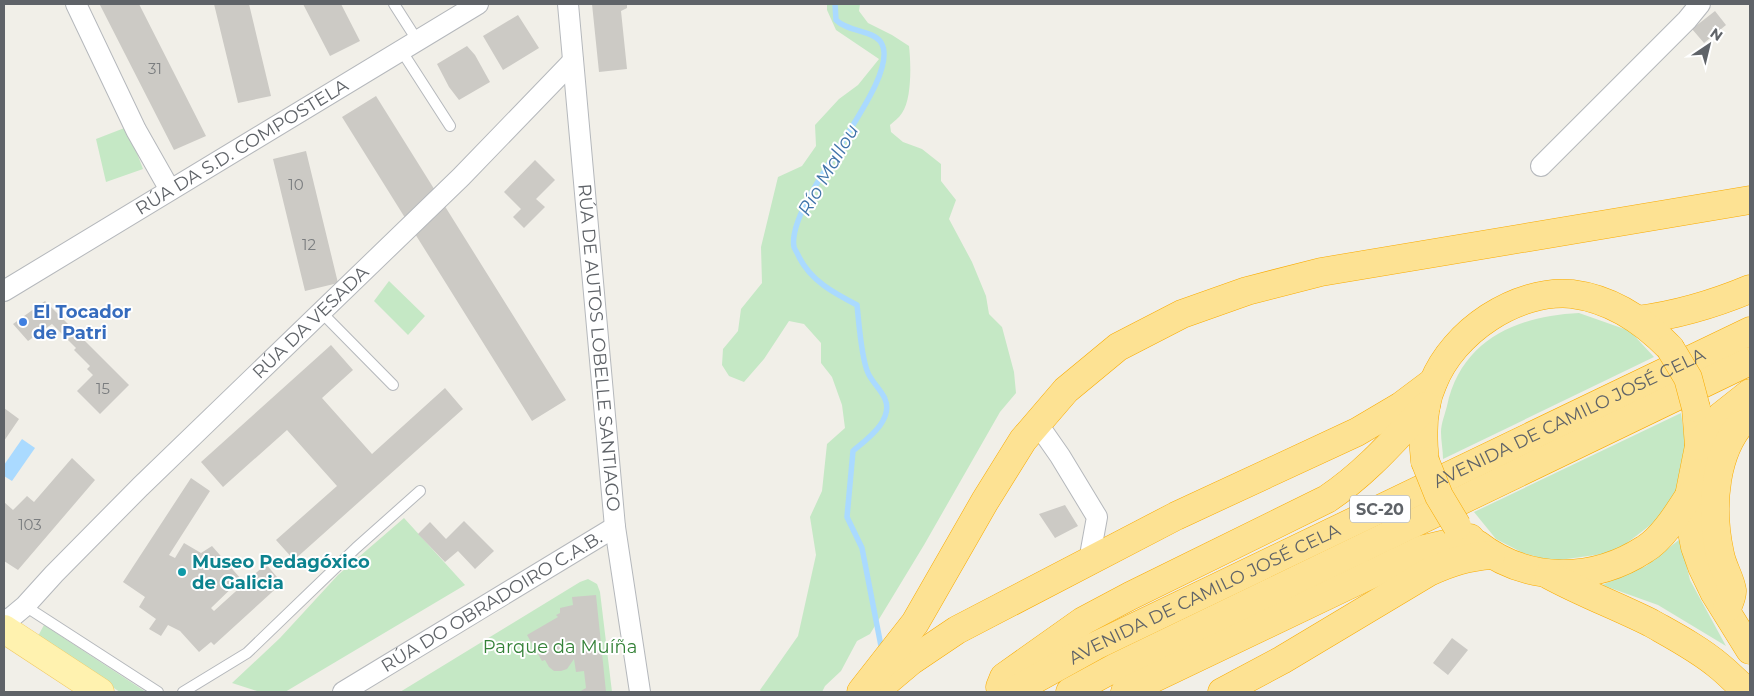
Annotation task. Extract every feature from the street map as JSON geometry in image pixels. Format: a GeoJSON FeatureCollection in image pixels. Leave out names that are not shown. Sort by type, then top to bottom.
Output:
{"type":"FeatureCollection","features":[{"type":"Feature","properties":{"kind":"highway"},"geometry":{"type":"LineString","coordinates":[[861,692],[915,623],[985,501],[1023,440],[1066,390],[1118,347],[1182,314],[1247,290],[1321,272],[1750,200]]}},
{"type":"Feature","properties":{"kind":"highway"},"geometry":{"type":"LineString","coordinates":[[1638,320],[1660,317],[1718,302],[1750,289]]}},
{"type":"Feature","properties":{"kind":"highway"},"geometry":{"type":"LineString","coordinates":[[997,692],[1004,677],[1083,621],[1327,499],[1341,490],[1366,470],[1429,394],[1446,359],[1464,337],[1489,317],[1515,303],[1543,296],[1571,294],[1599,300],[1626,312],[1638,320],[1654,332],[1670,348],[1688,378],[1696,408],[1699,446],[1689,496],[1690,522],[1695,547],[1702,567],[1726,612],[1750,650]]}},
{"type":"Feature","properties":{"kind":"highway","name":"AVENIDA DE CAMILO JOSÉ CELA"},"geometry":{"type":"LineString","coordinates":[[1012,692],[1095,646],[1750,331]]}},
{"type":"Feature","properties":{"kind":"highway","name":"AVENIDA DE CAMILO JOSÉ CELA"},"geometry":{"type":"LineString","coordinates":[[1070,692],[1116,667],[1750,361]]}},
{"type":"Feature","properties":{"kind":"highway"},"geometry":{"type":"LineString","coordinates":[[1699,446],[1721,416],[1750,393]]}},
{"type":"Feature","properties":{"kind":"highway"},"geometry":{"type":"LineString","coordinates":[[1429,394],[1422,439],[1425,461],[1439,496],[1473,540],[1531,571],[1548,575],[1574,589],[1651,623],[1719,666],[1748,692]]}},
{"type":"Feature","properties":{"kind":"highway"},"geometry":{"type":"LineString","coordinates":[[874,692],[911,661],[957,630],[1176,516],[1357,432],[1401,406],[1429,394]]}},
{"type":"Feature","properties":{"kind":"highway"},"geometry":{"type":"LineString","coordinates":[[1726,612],[1732,591],[1720,556],[1715,528],[1715,498],[1719,473],[1732,436],[1742,421],[1750,414]]}},
{"type":"Feature","properties":{"kind":"highway"},"geometry":{"type":"LineString","coordinates":[[1548,575],[1582,573],[1613,566],[1647,548],[1672,522],[1689,496]]}},
{"type":"Feature","properties":{"kind":"highway"},"geometry":{"type":"LineString","coordinates":[[1126,692],[1424,550],[1473,540]]}},
{"type":"Feature","properties":{"kind":"highway"},"geometry":{"type":"LineString","coordinates":[[1222,692],[1282,660],[1430,572],[1455,560],[1474,556],[1473,540]]}},
{"type":"Feature","properties":{"kind":"main road"},"geometry":{"type":"LineString","coordinates":[[4,629],[78,684],[100,692]]}},
{"type":"Feature","properties":{"kind":"street"},"geometry":{"type":"LineString","coordinates":[[76,4],[136,130],[170,190]]}},
{"type":"Feature","properties":{"kind":"street","name":"RÚA DA S.D. COMPOSTELA"},"geometry":{"type":"LineString","coordinates":[[4,291],[478,4]]}},
{"type":"Feature","properties":{"kind":"street"},"geometry":{"type":"LineString","coordinates":[[568,4],[573,61]]}},
{"type":"Feature","properties":{"kind":"street"},"geometry":{"type":"LineString","coordinates":[[1541,166],[1687,20],[1700,4]]}},
{"type":"Feature","properties":{"kind":"street","name":"RÚA DA VESADA"},"geometry":{"type":"LineString","coordinates":[[4,622],[25,606],[140,487],[460,178],[573,61]]}},
{"type":"Feature","properties":{"kind":"street","name":"RÚA DE AUTOS LOBELLE SANTIAGO"},"geometry":{"type":"LineString","coordinates":[[573,61],[615,527],[640,692]]}},
{"type":"Feature","properties":{"kind":"street"},"geometry":{"type":"LineString","coordinates":[[1037,423],[1060,456],[1097,518],[1089,561]]}},
{"type":"Feature","properties":{"kind":"street","name":"RÚA DO OBRADOIRO C.A.B."},"geometry":{"type":"LineString","coordinates":[[343,692],[615,527]]}},
{"type":"Feature","properties":{"kind":"lane"},"geometry":{"type":"LineString","coordinates":[[394,4],[409,45],[450,126]]}},
{"type":"Feature","properties":{"kind":"lane"},"geometry":{"type":"LineString","coordinates":[[327,306],[392,385]]}},
{"type":"Feature","properties":{"kind":"lane"},"geometry":{"type":"LineString","coordinates":[[183,692],[247,653],[356,548],[420,491]]}},
{"type":"Feature","properties":{"kind":"lane"},"geometry":{"type":"LineString","coordinates":[[25,606],[158,692]]}},
{"type":"Feature","properties":{"kind":"green space"},"geometry":{"type":"Polygon","coordinates":[[[827,4],[860,4],[859,11],[868,23],[909,46],[908,99],[902,113],[890,125],[891,132],[903,142],[922,149],[941,164],[941,181],[956,200],[949,219],[972,262],[986,296],[989,314],[1002,327],[1014,372],[1016,393],[1000,412],[924,545],[870,634],[857,641],[841,671],[825,686],[822,692],[761,692],[760,690],[798,636],[816,555],[810,517],[822,491],[827,444],[845,428],[842,405],[832,377],[821,363],[821,343],[804,324],[789,321],[764,359],[744,382],[729,376],[722,365],[723,349],[738,331],[741,309],[762,283],[761,247],[778,177],[802,166],[816,146],[815,125],[839,99],[858,85],[879,59],[836,30],[827,10],[827,4]]]}},
{"type":"Feature","properties":{"kind":"green space"},"geometry":{"type":"Polygon","coordinates":[[[127,127],[143,169],[106,182],[96,139],[127,127]]]}},
{"type":"Feature","properties":{"kind":"green space"},"geometry":{"type":"Polygon","coordinates":[[[389,281],[425,316],[408,335],[374,301],[389,281]]]}},
{"type":"Feature","properties":{"kind":"green space"},"geometry":{"type":"Polygon","coordinates":[[[1579,313],[1630,331],[1654,357],[1443,459],[1441,429],[1454,383],[1465,364],[1479,348],[1495,336],[1514,326],[1556,315],[1579,313]]]}},
{"type":"Feature","properties":{"kind":"green space"},"geometry":{"type":"Polygon","coordinates":[[[1681,413],[1686,449],[1678,487],[1657,520],[1623,546],[1603,554],[1552,561],[1523,553],[1496,539],[1474,512],[1681,413]]]}},
{"type":"Feature","properties":{"kind":"green space"},"geometry":{"type":"Polygon","coordinates":[[[404,518],[465,585],[285,692],[260,692],[232,683],[280,638],[338,575],[404,518]]]}},
{"type":"Feature","properties":{"kind":"green space"},"geometry":{"type":"Polygon","coordinates":[[[1680,539],[1690,580],[1726,646],[1658,605],[1602,585],[1646,566],[1680,539]]]}},
{"type":"Feature","properties":{"kind":"green space","name":"Parque da Muíña"},"geometry":{"type":"Polygon","coordinates":[[[588,579],[597,584],[600,592],[612,692],[400,692],[580,582],[588,579]]]}},
{"type":"Feature","properties":{"kind":"green space"},"geometry":{"type":"Polygon","coordinates":[[[44,625],[146,692],[120,692],[37,638],[44,625]]]}},
{"type":"Feature","properties":{"kind":"water"},"geometry":{"type":"Polygon","coordinates":[[[22,439],[35,448],[12,481],[4,476],[4,465],[22,439]]]}},
{"type":"Feature","properties":{"kind":"building"},"geometry":{"type":"Polygon","coordinates":[[[139,4],[206,136],[174,150],[100,5],[139,4]]]}},
{"type":"Feature","properties":{"kind":"building"},"geometry":{"type":"Polygon","coordinates":[[[214,4],[249,4],[271,96],[238,103],[214,4]]]}},
{"type":"Feature","properties":{"kind":"building"},"geometry":{"type":"Polygon","coordinates":[[[303,4],[341,4],[360,41],[330,56],[303,4]]]}},
{"type":"Feature","properties":{"kind":"building"},"geometry":{"type":"Polygon","coordinates":[[[592,4],[627,4],[627,8],[621,11],[627,69],[599,72],[592,4]]]}},
{"type":"Feature","properties":{"kind":"building"},"geometry":{"type":"Polygon","coordinates":[[[1715,11],[1726,25],[1704,43],[1692,29],[1715,11]]]}},
{"type":"Feature","properties":{"kind":"building"},"geometry":{"type":"Polygon","coordinates":[[[518,15],[539,48],[503,70],[483,36],[518,15]]]}},
{"type":"Feature","properties":{"kind":"building"},"geometry":{"type":"Polygon","coordinates":[[[467,46],[475,55],[490,82],[459,100],[449,87],[437,64],[467,46]]]}},
{"type":"Feature","properties":{"kind":"building"},"geometry":{"type":"Polygon","coordinates":[[[376,96],[566,400],[532,421],[342,117],[376,96]]]}},
{"type":"Feature","properties":{"kind":"building"},"geometry":{"type":"Polygon","coordinates":[[[306,151],[338,283],[305,291],[273,159],[306,151]]]}},
{"type":"Feature","properties":{"kind":"building"},"geometry":{"type":"Polygon","coordinates":[[[535,160],[555,180],[536,199],[545,207],[524,228],[513,217],[521,209],[504,192],[535,160]]]}},
{"type":"Feature","properties":{"kind":"building"},"geometry":{"type":"Polygon","coordinates":[[[45,301],[129,385],[100,414],[77,391],[93,375],[87,369],[90,366],[74,350],[76,348],[52,324],[28,341],[13,324],[45,301]]]}},
{"type":"Feature","properties":{"kind":"building"},"geometry":{"type":"Polygon","coordinates":[[[331,345],[353,370],[322,398],[372,454],[445,388],[463,409],[294,560],[276,540],[337,486],[287,430],[223,487],[201,462],[331,345]]]}},
{"type":"Feature","properties":{"kind":"building"},"geometry":{"type":"Polygon","coordinates":[[[4,408],[19,419],[4,441],[4,408]]]}},
{"type":"Feature","properties":{"kind":"building"},"geometry":{"type":"Polygon","coordinates":[[[72,458],[95,480],[18,570],[4,561],[4,502],[13,510],[27,496],[34,502],[72,458]]]}},
{"type":"Feature","properties":{"kind":"building","name":"Museo Pedagóxico de Galicia"},"geometry":{"type":"Polygon","coordinates":[[[191,478],[210,491],[169,555],[175,558],[184,543],[201,553],[212,546],[241,579],[211,608],[214,611],[266,564],[282,583],[214,645],[211,642],[199,652],[180,631],[168,625],[161,636],[149,629],[156,619],[139,607],[145,597],[123,582],[191,478]]]}},
{"type":"Feature","properties":{"kind":"building"},"geometry":{"type":"Polygon","coordinates":[[[1065,505],[1078,526],[1055,538],[1039,514],[1065,505]]]}},
{"type":"Feature","properties":{"kind":"building"},"geometry":{"type":"Polygon","coordinates":[[[464,521],[494,551],[475,569],[458,551],[445,562],[418,534],[430,522],[446,539],[464,521]]]}},
{"type":"Feature","properties":{"kind":"building"},"geometry":{"type":"Polygon","coordinates":[[[596,595],[606,692],[579,692],[586,688],[584,671],[576,672],[574,659],[567,669],[554,671],[545,660],[542,661],[527,635],[558,617],[556,615],[560,613],[560,608],[573,605],[572,597],[596,595]]]}},
{"type":"Feature","properties":{"kind":"building"},"geometry":{"type":"Polygon","coordinates":[[[1452,638],[1468,650],[1448,675],[1433,663],[1452,638]]]}},
{"type":"Feature","properties":{"kind":"waterway","name":"Río Mallou"},"geometry":{"type":"LineString","coordinates":[[835,4],[836,20],[847,27],[876,37],[880,41],[884,58],[877,81],[863,109],[808,200],[796,226],[794,247],[804,265],[817,280],[857,305],[866,366],[870,376],[884,396],[887,407],[883,422],[853,451],[847,517],[862,548],[881,646]]}},
{"type":"Feature","properties":{"kind":"place","name":"El Tocador de Patri"},"geometry":{"type":"Point","coordinates":[23,322]}},
{"type":"Feature","properties":{"kind":"place","name":"Museo Pedagóxico de Galicia"},"geometry":{"type":"Point","coordinates":[182,572]}}]}
